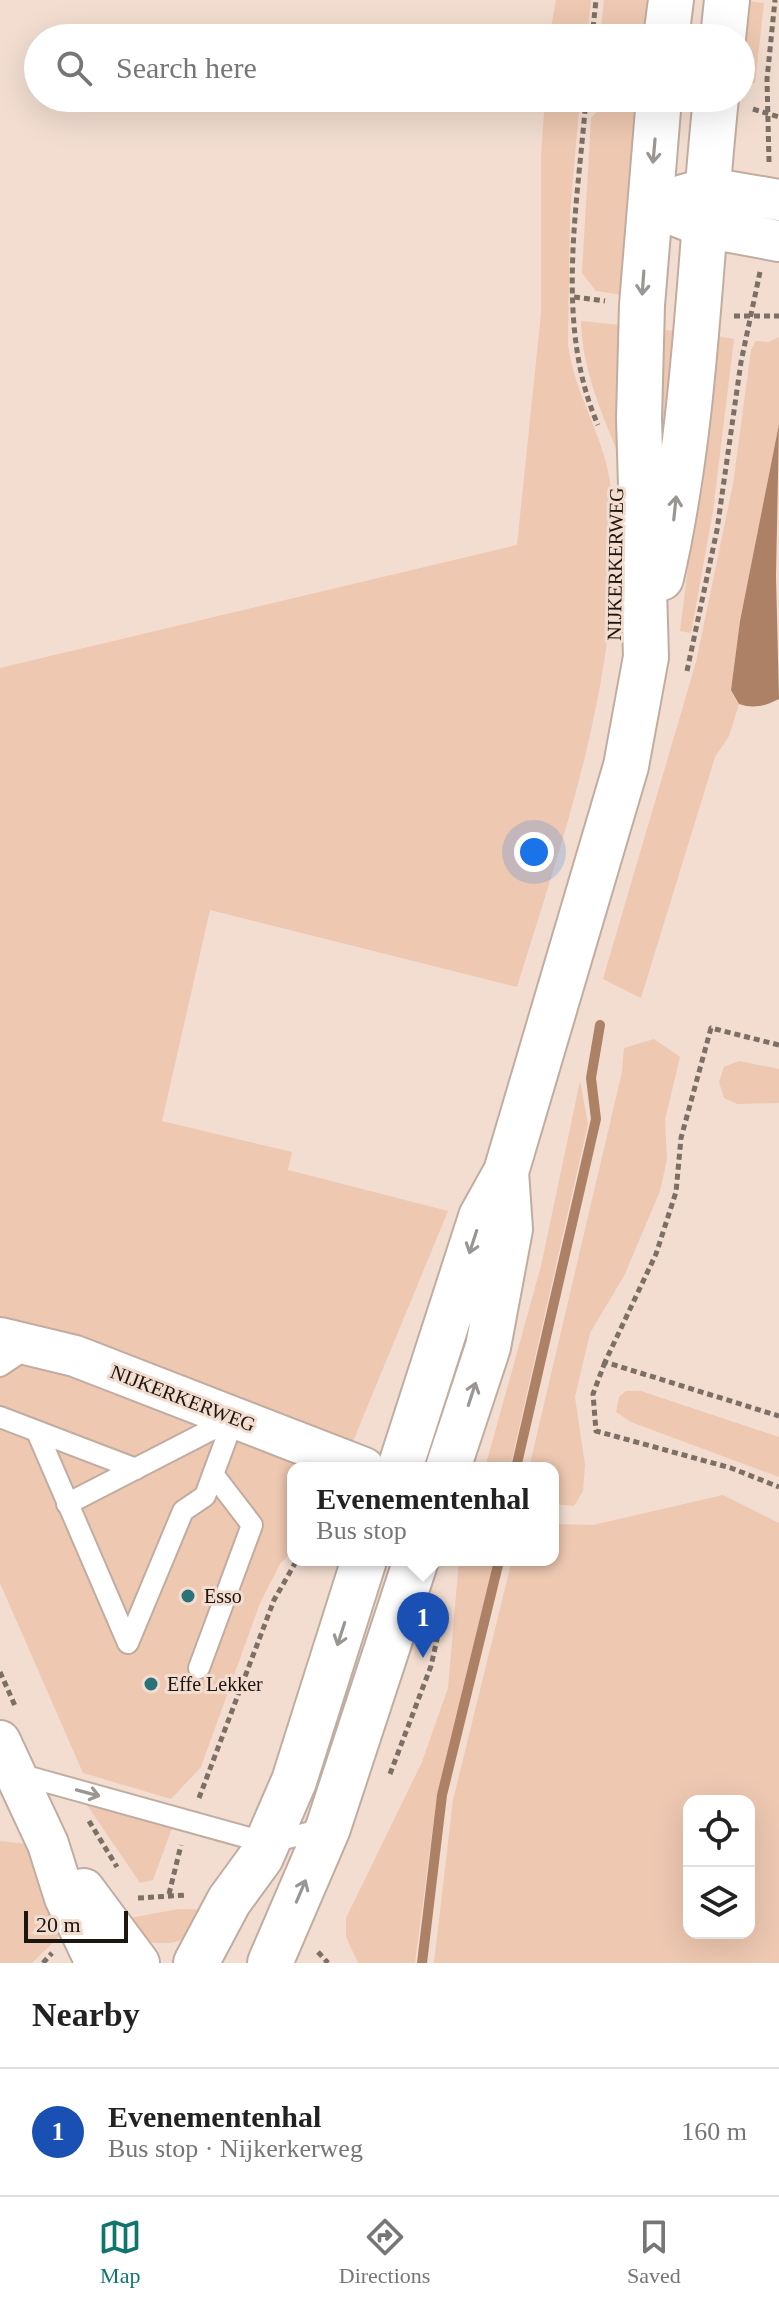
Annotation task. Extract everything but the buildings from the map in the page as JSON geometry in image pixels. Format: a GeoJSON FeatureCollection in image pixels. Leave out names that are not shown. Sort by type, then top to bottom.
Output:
{"type":"FeatureCollection","features":[{"type":"Feature","properties":{"kind":"street"},"geometry":{"type":"LineString","coordinates":[[668,24],[671,0]]}},
{"type":"Feature","properties":{"kind":"street"},"geometry":{"type":"LineString","coordinates":[[724,24],[727,0]]}},
{"type":"Feature","properties":{"kind":"street","name":"NIJKERKERWEG"},"geometry":{"type":"LineString","coordinates":[[647,639],[639,418],[649,205],[658,112]]}},
{"type":"Feature","properties":{"kind":"street","name":"NIJKERKERWEG"},"geometry":{"type":"LineString","coordinates":[[402,1462],[481,1217],[506,1172],[626,766],[636,722],[647,639],[674,523],[715,112]]}},
{"type":"Feature","properties":{"kind":"street"},"geometry":{"type":"LineString","coordinates":[[649,205],[706,208],[779,200]]}},
{"type":"Feature","properties":{"kind":"street"},"geometry":{"type":"LineString","coordinates":[[706,208],[779,241]]}},
{"type":"Feature","properties":{"kind":"street","name":"NIJKERKERWEG"},"geometry":{"type":"LineString","coordinates":[[450,1462],[488,1347],[510,1229],[506,1172]]}},
{"type":"Feature","properties":{"kind":"street","name":"NIJKERKERWEG"},"geometry":{"type":"LineString","coordinates":[[0,1338],[75,1356],[348,1462]]}},
{"type":"Feature","properties":{"kind":"street"},"geometry":{"type":"LineString","coordinates":[[226,1963],[251,1908],[264,1850],[294,1781],[362,1566]]}},
{"type":"Feature","properties":{"kind":"street"},"geometry":{"type":"LineString","coordinates":[[270,1963],[328,1828],[414,1566]]}},
{"type":"Feature","properties":{"kind":"street"},"geometry":{"type":"LineString","coordinates":[[4,1762],[48,1844],[139,1963]]}},
{"type":"Feature","properties":{"kind":"street"},"geometry":{"type":"LineString","coordinates":[[48,1844],[65,1898],[96,1963]]}},
{"type":"Feature","properties":{"kind":"street"},"geometry":{"type":"LineString","coordinates":[[196,1963],[229,1901],[264,1850]]}},
{"type":"Feature","properties":{"kind":"lane"},"geometry":{"type":"LineString","coordinates":[[0,1366],[21,1352],[42,1348]]}},
{"type":"Feature","properties":{"kind":"lane"},"geometry":{"type":"LineString","coordinates":[[0,1417],[136,1469]]}},
{"type":"Feature","properties":{"kind":"lane"},"geometry":{"type":"LineString","coordinates":[[67,1504],[234,1418]]}},
{"type":"Feature","properties":{"kind":"lane"},"geometry":{"type":"LineString","coordinates":[[38,1434],[128,1643],[183,1511],[205,1496],[234,1418]]}},
{"type":"Feature","properties":{"kind":"lane"},"geometry":{"type":"LineString","coordinates":[[199,1668],[252,1525],[213,1474]]}},
{"type":"Feature","properties":{"kind":"lane"},"geometry":{"type":"LineString","coordinates":[[4,1762],[189,1821],[264,1850],[328,1828]]}},
{"type":"Feature","properties":{"kind":"path"},"geometry":{"type":"LineString","coordinates":[[593,24],[596,0]]}},
{"type":"Feature","properties":{"kind":"path"},"geometry":{"type":"LineString","coordinates":[[769,113],[767,79],[775,0]]}},
{"type":"Feature","properties":{"kind":"path"},"geometry":{"type":"LineString","coordinates":[[585,112],[575,243],[576,346],[581,382],[601,431]]}},
{"type":"Feature","properties":{"kind":"path"},"geometry":{"type":"LineString","coordinates":[[753,317],[779,316]]}},
{"type":"Feature","properties":{"kind":"path"},"geometry":{"type":"LineString","coordinates":[[779,1045],[711,1028],[681,1138],[676,1192],[656,1254],[593,1394],[596,1431],[731,1468],[779,1487]]}},
{"type":"Feature","properties":{"kind":"path"},"geometry":{"type":"LineString","coordinates":[[605,1362],[779,1416]]}},
{"type":"Feature","properties":{"kind":"path"},"geometry":{"type":"LineString","coordinates":[[169,1894],[189,1821],[218,1754],[274,1600],[294,1566]]}},
{"type":"Feature","properties":{"kind":"path"},"geometry":{"type":"LineString","coordinates":[[312,1946],[328,1963]]}},
{"type":"Feature","properties":{"kind":"shaded area"},"geometry":{"type":"Polygon","coordinates":[[[556,0],[591,0],[588,24],[552,24],[556,0]]]}},
{"type":"Feature","properties":{"kind":"shaded area"},"geometry":{"type":"Polygon","coordinates":[[[604,0],[654,0],[651,24],[601,24],[604,0]]]}},
{"type":"Feature","properties":{"kind":"shaded area"},"geometry":{"type":"Polygon","coordinates":[[[748,1],[764,3],[755,83],[755,24],[744,24],[748,1]]]}},
{"type":"Feature","properties":{"kind":"shaded area"},"geometry":{"type":"Polygon","coordinates":[[[544,112],[579,112],[570,214],[568,344],[571,363],[608,470],[614,553],[610,616],[588,742],[555,866],[517,987],[210,910],[162,1121],[292,1152],[288,1170],[448,1211],[344,1462],[287,1462],[287,1556],[260,1603],[201,1767],[171,1799],[83,1773],[0,1583],[0,668],[517,545],[541,314],[544,112]]]}},
{"type":"Feature","properties":{"kind":"shaded area"},"geometry":{"type":"Polygon","coordinates":[[[597,112],[641,112],[630,296],[596,291],[582,273],[591,118],[597,112]]]}},
{"type":"Feature","properties":{"kind":"shaded area"},"geometry":{"type":"Polygon","coordinates":[[[581,321],[630,326],[618,454],[589,373],[581,321]]]}},
{"type":"Feature","properties":{"kind":"shaded area"},"geometry":{"type":"Polygon","coordinates":[[[649,328],[684,332],[663,519],[649,328]]]}},
{"type":"Feature","properties":{"kind":"shaded area"},"geometry":{"type":"Polygon","coordinates":[[[717,336],[734,339],[713,511],[691,633],[680,631],[717,336]]]}},
{"type":"Feature","properties":{"kind":"shaded area"},"geometry":{"type":"Polygon","coordinates":[[[779,337],[779,424],[740,621],[731,690],[739,704],[729,736],[715,757],[641,998],[603,979],[696,662],[733,484],[751,350],[756,341],[769,342],[779,337]]]}},
{"type":"Feature","properties":{"kind":"shaded area"},"geometry":{"type":"Polygon","coordinates":[[[779,424],[776,576],[779,699],[750,706],[739,704],[731,690],[740,621],[779,424]]]}},
{"type":"Feature","properties":{"kind":"shaded area"},"geometry":{"type":"Polygon","coordinates":[[[654,1039],[680,1057],[665,1120],[667,1159],[660,1191],[624,1276],[590,1333],[575,1397],[585,1465],[583,1491],[574,1506],[559,1505],[559,1462],[530,1462],[622,1072],[624,1048],[654,1039]]]}},
{"type":"Feature","properties":{"kind":"shaded area"},"geometry":{"type":"Polygon","coordinates":[[[739,1061],[779,1069],[779,1103],[737,1104],[724,1098],[719,1082],[724,1067],[739,1061]]]}},
{"type":"Feature","properties":{"kind":"shaded area"},"geometry":{"type":"Polygon","coordinates":[[[580,1081],[588,1124],[511,1462],[487,1462],[541,1266],[580,1081]]]}},
{"type":"Feature","properties":{"kind":"shaded area"},"geometry":{"type":"Polygon","coordinates":[[[626,1391],[641,1391],[779,1437],[779,1477],[631,1422],[616,1412],[619,1397],[626,1391]]]}},
{"type":"Feature","properties":{"kind":"shaded area"},"geometry":{"type":"Polygon","coordinates":[[[723,1495],[779,1523],[779,1963],[434,1963],[453,1800],[511,1566],[559,1566],[559,1524],[593,1525],[723,1495]]]}},
{"type":"Feature","properties":{"kind":"shaded area"},"geometry":{"type":"Polygon","coordinates":[[[458,1566],[493,1566],[437,1795],[415,1963],[358,1963],[346,1937],[346,1918],[422,1762],[448,1688],[458,1566]]]}},
{"type":"Feature","properties":{"kind":"shaded area"},"geometry":{"type":"Polygon","coordinates":[[[85,1802],[172,1828],[153,1880],[140,1883],[85,1802]]]}},
{"type":"Feature","properties":{"kind":"shaded area"},"geometry":{"type":"Polygon","coordinates":[[[0,1841],[27,1844],[71,1925],[32,1963],[0,1963],[0,1841]]]}},
{"type":"Feature","properties":{"kind":"shaded area"},"geometry":{"type":"Polygon","coordinates":[[[179,1909],[211,1910],[194,1930],[180,1940],[164,1943],[138,1941],[130,1918],[179,1909]]]}},
{"type":"Feature","properties":{"kind":"waterway"},"geometry":{"type":"LineString","coordinates":[[517,1462],[596,1119],[591,1078],[600,1025]]}},
{"type":"Feature","properties":{"kind":"waterway"},"geometry":{"type":"LineString","coordinates":[[422,1963],[442,1795],[498,1566]]}},
{"type":"Feature","properties":{"kind":"place","name":"Esso"},"geometry":{"type":"Point","coordinates":[188,1596]}},
{"type":"Feature","properties":{"kind":"place","name":"Evenementenhal"},"geometry":{"type":"Point","coordinates":[423,1658]}},
{"type":"Feature","properties":{"kind":"place","name":"Effe Lekker"},"geometry":{"type":"Point","coordinates":[151,1684]}}]}
